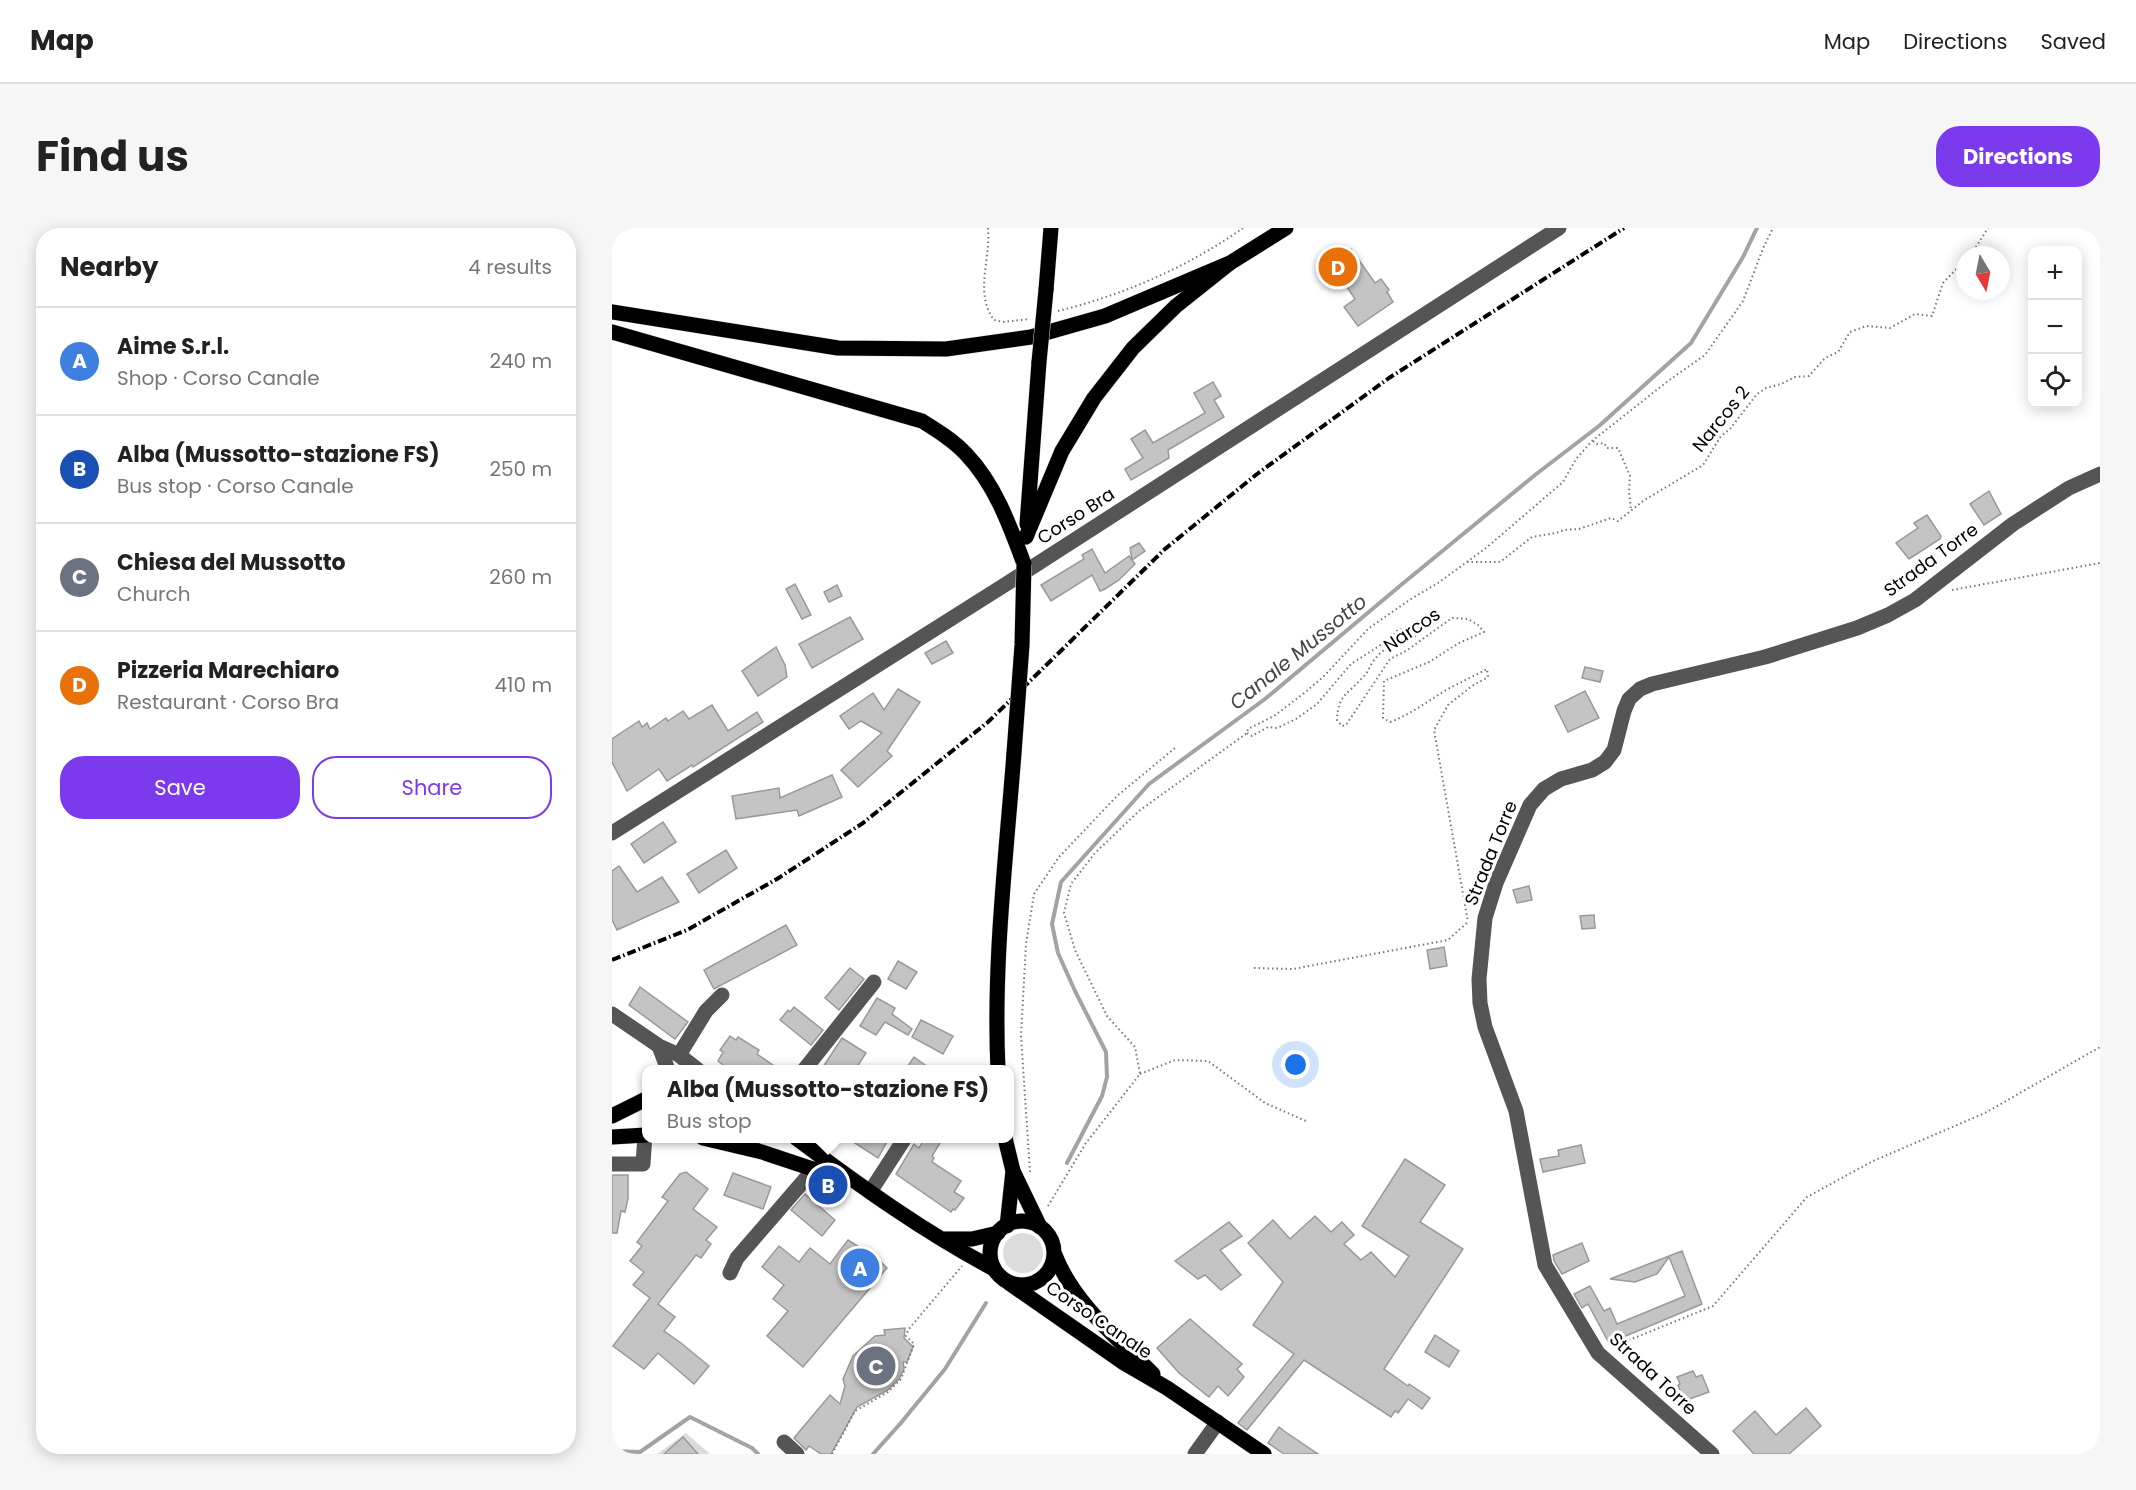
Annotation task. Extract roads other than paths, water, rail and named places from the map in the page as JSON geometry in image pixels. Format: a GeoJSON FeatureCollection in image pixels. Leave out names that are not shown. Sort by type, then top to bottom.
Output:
{"type":"FeatureCollection","features":[{"type":"Feature","properties":{"kind":"main road"},"geometry":{"type":"LineString","coordinates":[[998,1065],[996,1014],[1002,896],[1022,645],[1024,564],[1022,540],[1051,228]]}},
{"type":"Feature","properties":{"kind":"main road"},"geometry":{"type":"LineString","coordinates":[[1022,540],[1062,450],[1095,398],[1133,348],[1176,306],[1230,263],[1286,228]]}},
{"type":"Feature","properties":{"kind":"main road"},"geometry":{"type":"LineString","coordinates":[[612,312],[838,348],[946,349],[1031,337],[1105,316],[1230,263]]}},
{"type":"Feature","properties":{"kind":"main road"},"geometry":{"type":"LineString","coordinates":[[612,332],[922,421],[966,454],[980,471],[1022,540]]}},
{"type":"Feature","properties":{"kind":"main road"},"geometry":{"type":"LineString","coordinates":[[612,1116],[642,1101]]}},
{"type":"Feature","properties":{"kind":"main road"},"geometry":{"type":"LineString","coordinates":[[612,1137],[642,1135]]}},
{"type":"Feature","properties":{"kind":"main road"},"geometry":{"type":"LineString","coordinates":[[726,1143],[814,1169],[864,1188]]}},
{"type":"Feature","properties":{"kind":"main road"},"geometry":{"type":"LineString","coordinates":[[803,1143],[906,1217],[994,1269]]}},
{"type":"Feature","properties":{"kind":"main road"},"geometry":{"type":"LineString","coordinates":[[1006,1143],[1013,1171],[1040,1227],[1048,1234],[1055,1255],[1047,1274],[1030,1285],[1009,1283],[1000,1277],[991,1260],[990,1251],[993,1241],[1002,1229],[1013,1171]]}},
{"type":"Feature","properties":{"kind":"main road"},"geometry":{"type":"LineString","coordinates":[[945,1239],[972,1239],[1024,1222],[1040,1227]]}},
{"type":"Feature","properties":{"kind":"main road","name":"Corso Canale"},"geometry":{"type":"LineString","coordinates":[[1055,1255],[1062,1274],[1088,1308],[1167,1388]]}},
{"type":"Feature","properties":{"kind":"main road","name":"Corso Canale"},"geometry":{"type":"LineString","coordinates":[[1009,1283],[1124,1363],[1167,1388],[1264,1454]]}},
{"type":"Feature","properties":{"kind":"street","name":"Corso Bra"},"geometry":{"type":"LineString","coordinates":[[612,833],[1003,586],[1559,228]]}},
{"type":"Feature","properties":{"kind":"street","name":"Strada Torre"},"geometry":{"type":"LineString","coordinates":[[1712,1454],[1598,1353],[1545,1265],[1516,1111],[1485,1027],[1480,1003],[1479,979],[1485,918],[1496,883],[1530,805],[1544,789],[1561,779],[1592,770],[1605,762],[1614,750],[1629,699],[1640,689],[1652,684],[1765,657],[1857,628],[1888,615],[1915,600],[2013,524],[2068,488],[2100,474]]}},
{"type":"Feature","properties":{"kind":"street"},"geometry":{"type":"LineString","coordinates":[[808,1065],[874,982]]}},
{"type":"Feature","properties":{"kind":"street"},"geometry":{"type":"LineString","coordinates":[[679,1055],[706,1011],[722,995]]}},
{"type":"Feature","properties":{"kind":"street"},"geometry":{"type":"LineString","coordinates":[[612,1014],[692,1065]]}},
{"type":"Feature","properties":{"kind":"street"},"geometry":{"type":"LineString","coordinates":[[659,1046],[666,1065]]}},
{"type":"Feature","properties":{"kind":"street"},"geometry":{"type":"LineString","coordinates":[[612,1164],[643,1164],[645,1143]]}},
{"type":"Feature","properties":{"kind":"street"},"geometry":{"type":"LineString","coordinates":[[741,1146],[749,1143]]}},
{"type":"Feature","properties":{"kind":"street"},"geometry":{"type":"LineString","coordinates":[[864,1188],[901,1143]]}},
{"type":"Feature","properties":{"kind":"street"},"geometry":{"type":"LineString","coordinates":[[730,1273],[736,1258],[814,1169]]}},
{"type":"Feature","properties":{"kind":"street"},"geometry":{"type":"LineString","coordinates":[[1195,1454],[1218,1422]]}},
{"type":"Feature","properties":{"kind":"street"},"geometry":{"type":"LineString","coordinates":[[784,1442],[797,1454]]}},
{"type":"Feature","properties":{"kind":"waterway","name":"Canale Mussotto"},"geometry":{"type":"LineString","coordinates":[[1067,1163],[1102,1096],[1107,1077],[1106,1052],[1058,953],[1052,924],[1061,882],[1149,784],[1265,699],[1535,475],[1599,426],[1691,343],[1743,257],[1757,228]]}},
{"type":"Feature","properties":{"kind":"waterway","name":"Canale Mussotto"},"geometry":{"type":"LineString","coordinates":[[873,1454],[945,1369],[986,1303]]}},
{"type":"Feature","properties":{"kind":"waterway","name":"Canale Mussotto"},"geometry":{"type":"LineString","coordinates":[[612,1451],[640,1452],[690,1417],[752,1448],[758,1454]]}},
{"type":"Feature","properties":{"kind":"railway"},"geometry":{"type":"LineString","coordinates":[[612,960],[687,930],[777,879],[863,823],[988,722],[1165,549],[1257,474],[1389,378],[1624,228]]}},
{"type":"Feature","properties":{"kind":"place","name":"Pizzeria Marechiaro"},"geometry":{"type":"Point","coordinates":[1338,267]}},
{"type":"Feature","properties":{"kind":"place","name":"Alba (Mussotto-stazione FS)"},"geometry":{"type":"Point","coordinates":[828,1185]}},
{"type":"Feature","properties":{"kind":"place","name":"Aime S.r.l."},"geometry":{"type":"Point","coordinates":[860,1268]}},
{"type":"Feature","properties":{"kind":"place","name":"Chiesa del Mussotto"},"geometry":{"type":"Point","coordinates":[876,1366]}}]}
